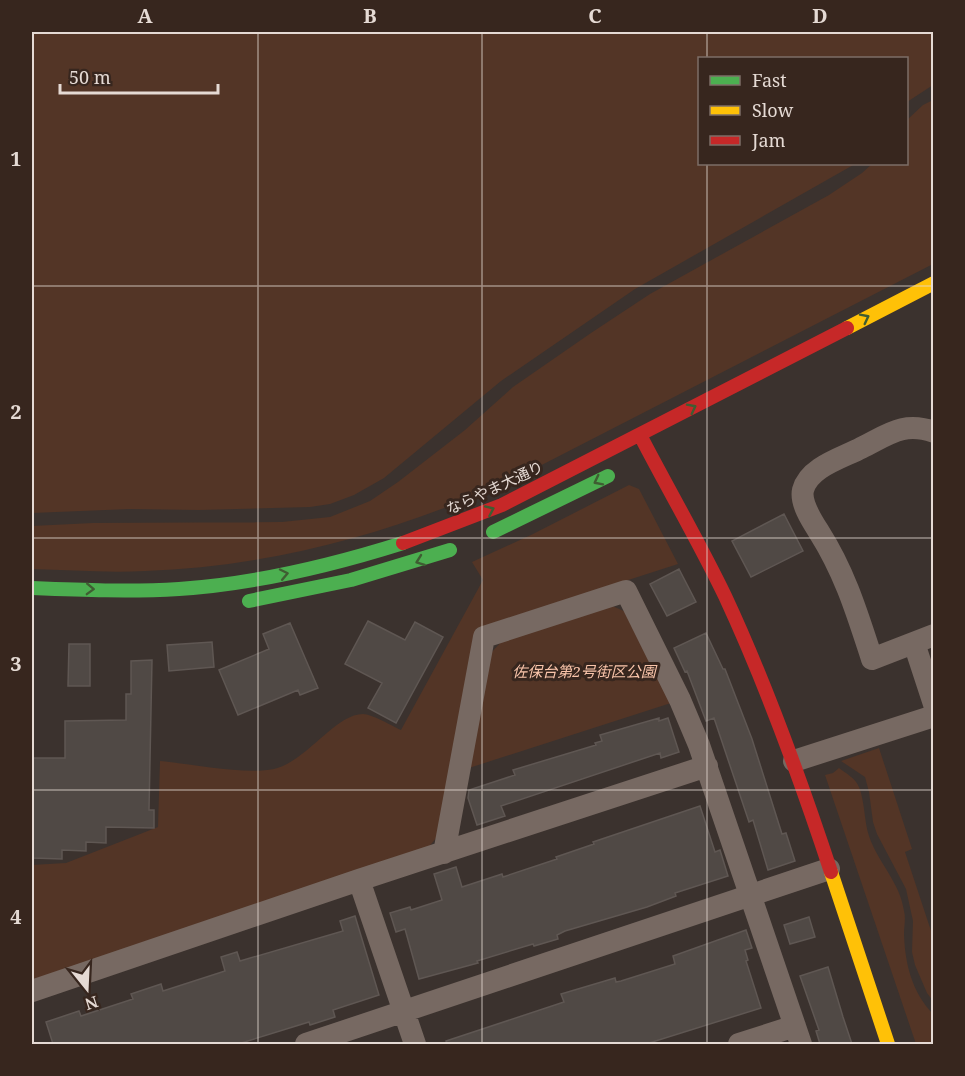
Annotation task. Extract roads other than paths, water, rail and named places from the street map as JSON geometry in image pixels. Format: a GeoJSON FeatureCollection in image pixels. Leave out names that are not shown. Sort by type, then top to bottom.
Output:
{"type":"FeatureCollection","features":[{"type":"Feature","properties":{"kind":"street","name":"ならやま大通り"},"geometry":{"type":"LineString","coordinates":[[32,588],[132,591],[203,586],[262,578],[341,561],[414,540],[502,505],[933,283]]}},
{"type":"Feature","properties":{"kind":"street"},"geometry":{"type":"LineString","coordinates":[[933,432],[918,427],[903,428],[885,436],[818,470],[807,480],[802,492],[805,505],[844,576],[872,659],[924,639],[933,704]]}},
{"type":"Feature","properties":{"kind":"street"},"geometry":{"type":"LineString","coordinates":[[640,435],[724,595],[765,687],[794,761],[888,1044]]}},
{"type":"Feature","properties":{"kind":"street"},"geometry":{"type":"LineString","coordinates":[[482,537],[542,510],[621,469]]}},
{"type":"Feature","properties":{"kind":"street"},"geometry":{"type":"LineString","coordinates":[[236,603],[298,594],[380,574],[461,545]]}},
{"type":"Feature","properties":{"kind":"street"},"geometry":{"type":"LineString","coordinates":[[444,852],[484,637],[626,591],[680,700],[707,766],[798,1035],[739,1044]]}},
{"type":"Feature","properties":{"kind":"street"},"geometry":{"type":"LineString","coordinates":[[794,761],[933,716]]}},
{"type":"Feature","properties":{"kind":"street"},"geometry":{"type":"LineString","coordinates":[[32,991],[359,880],[707,766]]}},
{"type":"Feature","properties":{"kind":"street"},"geometry":{"type":"LineString","coordinates":[[306,1044],[829,869]]}},
{"type":"Feature","properties":{"kind":"street"},"geometry":{"type":"LineString","coordinates":[[359,880],[415,1044]]}},
{"type":"Feature","properties":{"kind":"park label","name":"佐保台第2号街区公園"},"geometry":{"type":"Point","coordinates":[584,672]}}]}
